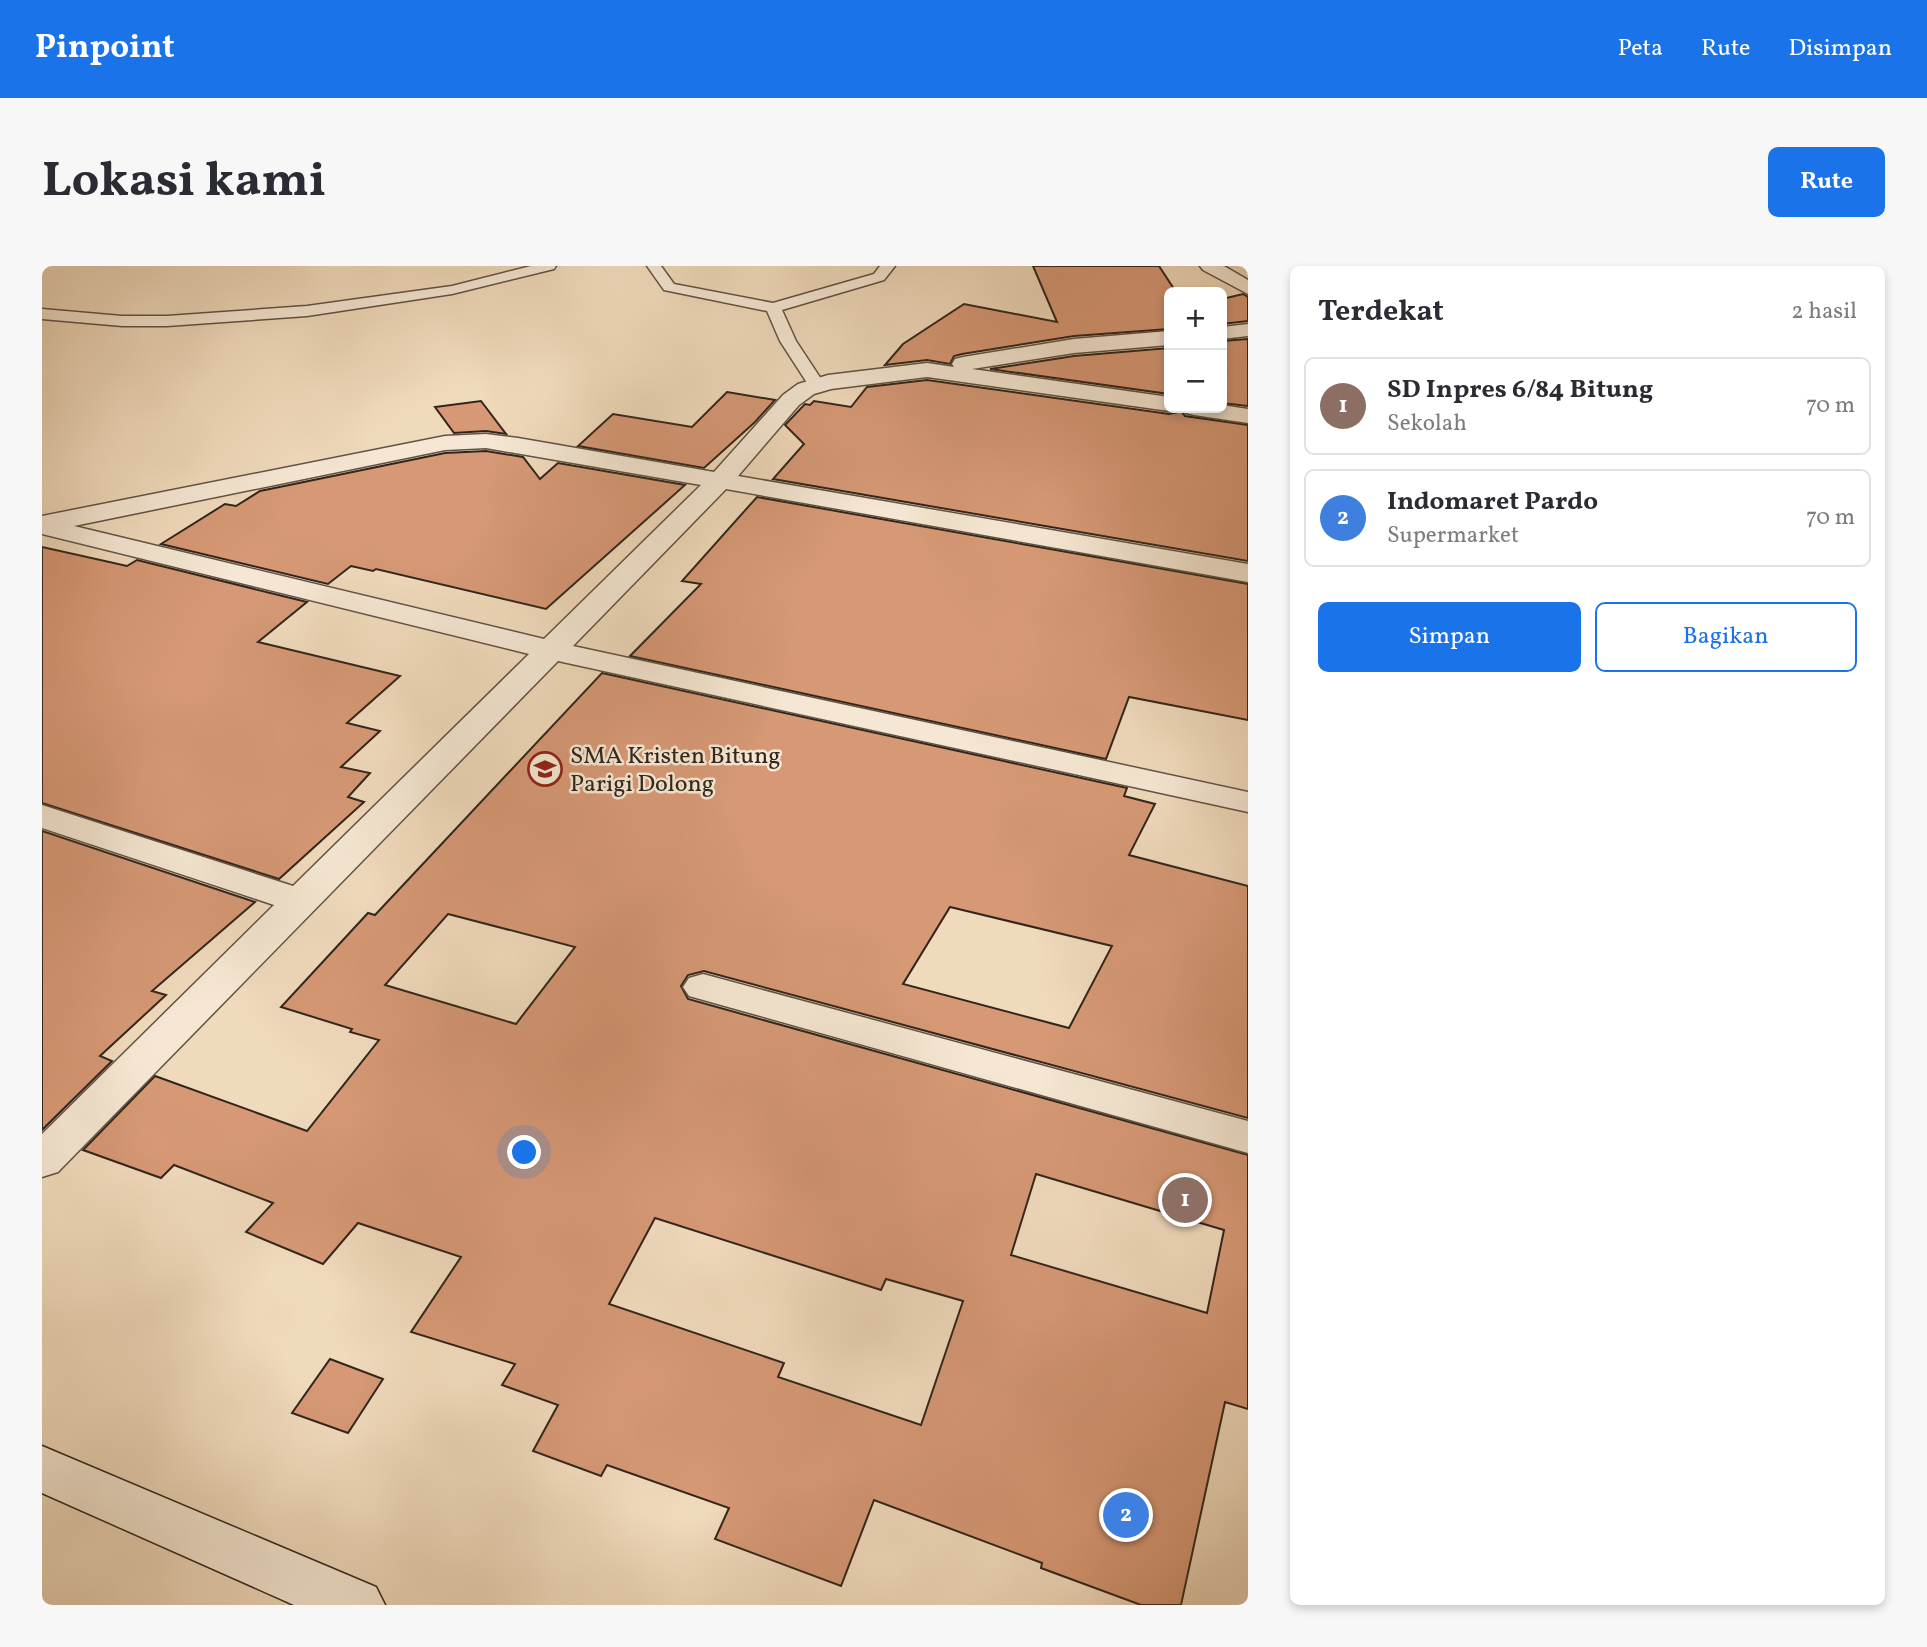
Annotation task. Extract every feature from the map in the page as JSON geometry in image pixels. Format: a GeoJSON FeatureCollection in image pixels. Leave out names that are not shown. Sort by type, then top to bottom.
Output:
{"type":"FeatureCollection","features":[{"type":"Feature","properties":{"kind":"street"},"geometry":{"type":"LineString","coordinates":[[1210,266],[1248,288]]}},
{"type":"Feature","properties":{"kind":"street"},"geometry":{"type":"LineString","coordinates":[[1227,332],[1248,330]]}},
{"type":"Feature","properties":{"kind":"street"},"geometry":{"type":"LineString","coordinates":[[42,1161],[721,480],[791,400],[806,389],[868,375],[926,370],[1074,345],[1164,338]]}},
{"type":"Feature","properties":{"kind":"street"},"geometry":{"type":"LineString","coordinates":[[926,370],[1164,403]]}},
{"type":"Feature","properties":{"kind":"street"},"geometry":{"type":"LineString","coordinates":[[1227,413],[1248,416]]}},
{"type":"Feature","properties":{"kind":"street"},"geometry":{"type":"LineString","coordinates":[[42,525],[460,441],[518,445],[1248,573]]}},
{"type":"Feature","properties":{"kind":"street"},"geometry":{"type":"LineString","coordinates":[[42,525],[550,650],[1248,802]]}},
{"type":"Feature","properties":{"kind":"street"},"geometry":{"type":"LineString","coordinates":[[42,816],[300,901]]}},
{"type":"Feature","properties":{"kind":"street"},"geometry":{"type":"LineString","coordinates":[[703,987],[1248,1137]]}},
{"type":"Feature","properties":{"kind":"street"},"geometry":{"type":"LineString","coordinates":[[42,1469],[356,1605]]}},
{"type":"Feature","properties":{"kind":"lane"},"geometry":{"type":"LineString","coordinates":[[42,314],[167,321],[307,311],[452,290],[549,266]]}},
{"type":"Feature","properties":{"kind":"lane"},"geometry":{"type":"LineString","coordinates":[[654,266],[669,287],[773,308],[879,277],[888,266]]}},
{"type":"Feature","properties":{"kind":"lane"},"geometry":{"type":"LineString","coordinates":[[773,308],[788,341],[817,385]]}},
{"type":"Feature","properties":{"kind":"building"},"geometry":{"type":"Polygon","coordinates":[[[1033,266],[1159,266],[1173,287],[1164,287],[1164,329],[1074,336],[962,354],[954,356],[950,364],[927,360],[885,365],[903,344],[964,304],[1057,322],[1033,266]]]}},
{"type":"Feature","properties":{"kind":"building"},"geometry":{"type":"Polygon","coordinates":[[[1243,294],[1248,297],[1248,321],[1227,323],[1227,298],[1243,294]]]}},
{"type":"Feature","properties":{"kind":"building"},"geometry":{"type":"Polygon","coordinates":[[[1248,339],[1248,406],[1227,404],[1227,341],[1248,339]]]}},
{"type":"Feature","properties":{"kind":"building"},"geometry":{"type":"Polygon","coordinates":[[[1164,348],[1164,393],[990,369],[1074,356],[1164,348]]]}},
{"type":"Feature","properties":{"kind":"building"},"geometry":{"type":"Polygon","coordinates":[[[927,380],[1169,414],[1183,413],[1185,416],[1248,425],[1248,561],[773,479],[804,444],[785,425],[805,404],[810,405],[814,401],[851,407],[867,387],[927,380]]]}},
{"type":"Feature","properties":{"kind":"building"},"geometry":{"type":"Polygon","coordinates":[[[727,392],[775,400],[704,468],[578,446],[613,414],[692,427],[727,392]]]}},
{"type":"Feature","properties":{"kind":"building"},"geometry":{"type":"Polygon","coordinates":[[[481,401],[506,434],[486,431],[454,433],[435,407],[481,401]]]}},
{"type":"Feature","properties":{"kind":"building"},"geometry":{"type":"Polygon","coordinates":[[[486,451],[523,457],[540,479],[558,463],[685,485],[546,609],[376,569],[373,571],[351,566],[328,584],[161,544],[225,504],[236,506],[260,491],[445,453],[486,451]]]}},
{"type":"Feature","properties":{"kind":"building"},"geometry":{"type":"Polygon","coordinates":[[[757,497],[1248,584],[1248,720],[1129,697],[1106,759],[630,656],[701,584],[682,581],[757,497]]]}},
{"type":"Feature","properties":{"kind":"building"},"geometry":{"type":"Polygon","coordinates":[[[42,547],[127,566],[137,560],[307,602],[258,642],[400,676],[347,723],[380,731],[341,767],[370,773],[348,797],[364,802],[279,879],[42,803],[42,547]]]}},
{"type":"Feature","properties":{"kind":"building"},"geometry":{"type":"Polygon","coordinates":[[[602,673],[1127,788],[1124,796],[1155,804],[1129,855],[1248,886],[1248,1118],[704,971],[688,975],[681,986],[688,999],[1248,1155],[1248,1409],[1225,1402],[1181,1605],[1141,1605],[1041,1568],[1042,1563],[874,1500],[841,1586],[715,1539],[729,1508],[607,1465],[601,1476],[533,1451],[558,1405],[502,1385],[515,1364],[411,1332],[461,1257],[358,1223],[323,1264],[246,1232],[273,1203],[174,1165],[161,1178],[83,1150],[155,1076],[307,1131],[379,1040],[281,1007],[368,913],[375,915],[602,673]],[[950,907],[903,984],[1069,1028],[1112,946],[950,907]],[[448,914],[385,985],[516,1024],[575,947],[448,914]],[[1036,1174],[1011,1255],[1207,1313],[1224,1230],[1036,1174]],[[655,1218],[609,1304],[784,1363],[778,1377],[921,1425],[963,1301],[886,1279],[881,1290],[655,1218]]]}},
{"type":"Feature","properties":{"kind":"building"},"geometry":{"type":"Polygon","coordinates":[[[42,831],[255,902],[152,991],[166,995],[100,1056],[112,1061],[42,1130],[42,831]]]}},
{"type":"Feature","properties":{"kind":"building"},"geometry":{"type":"Polygon","coordinates":[[[330,1359],[383,1379],[348,1433],[292,1413],[330,1359]]]}},
{"type":"Feature","properties":{"kind":"place","name":"SMA Kristen Bitung Parigi Dolong"},"geometry":{"type":"Point","coordinates":[545,769]}},
{"type":"Feature","properties":{"kind":"place","name":"SD Inpres 6/84 Bitung"},"geometry":{"type":"Point","coordinates":[1185,1200]}},
{"type":"Feature","properties":{"kind":"place","name":"Indomaret Pardo"},"geometry":{"type":"Point","coordinates":[1126,1515]}}]}
